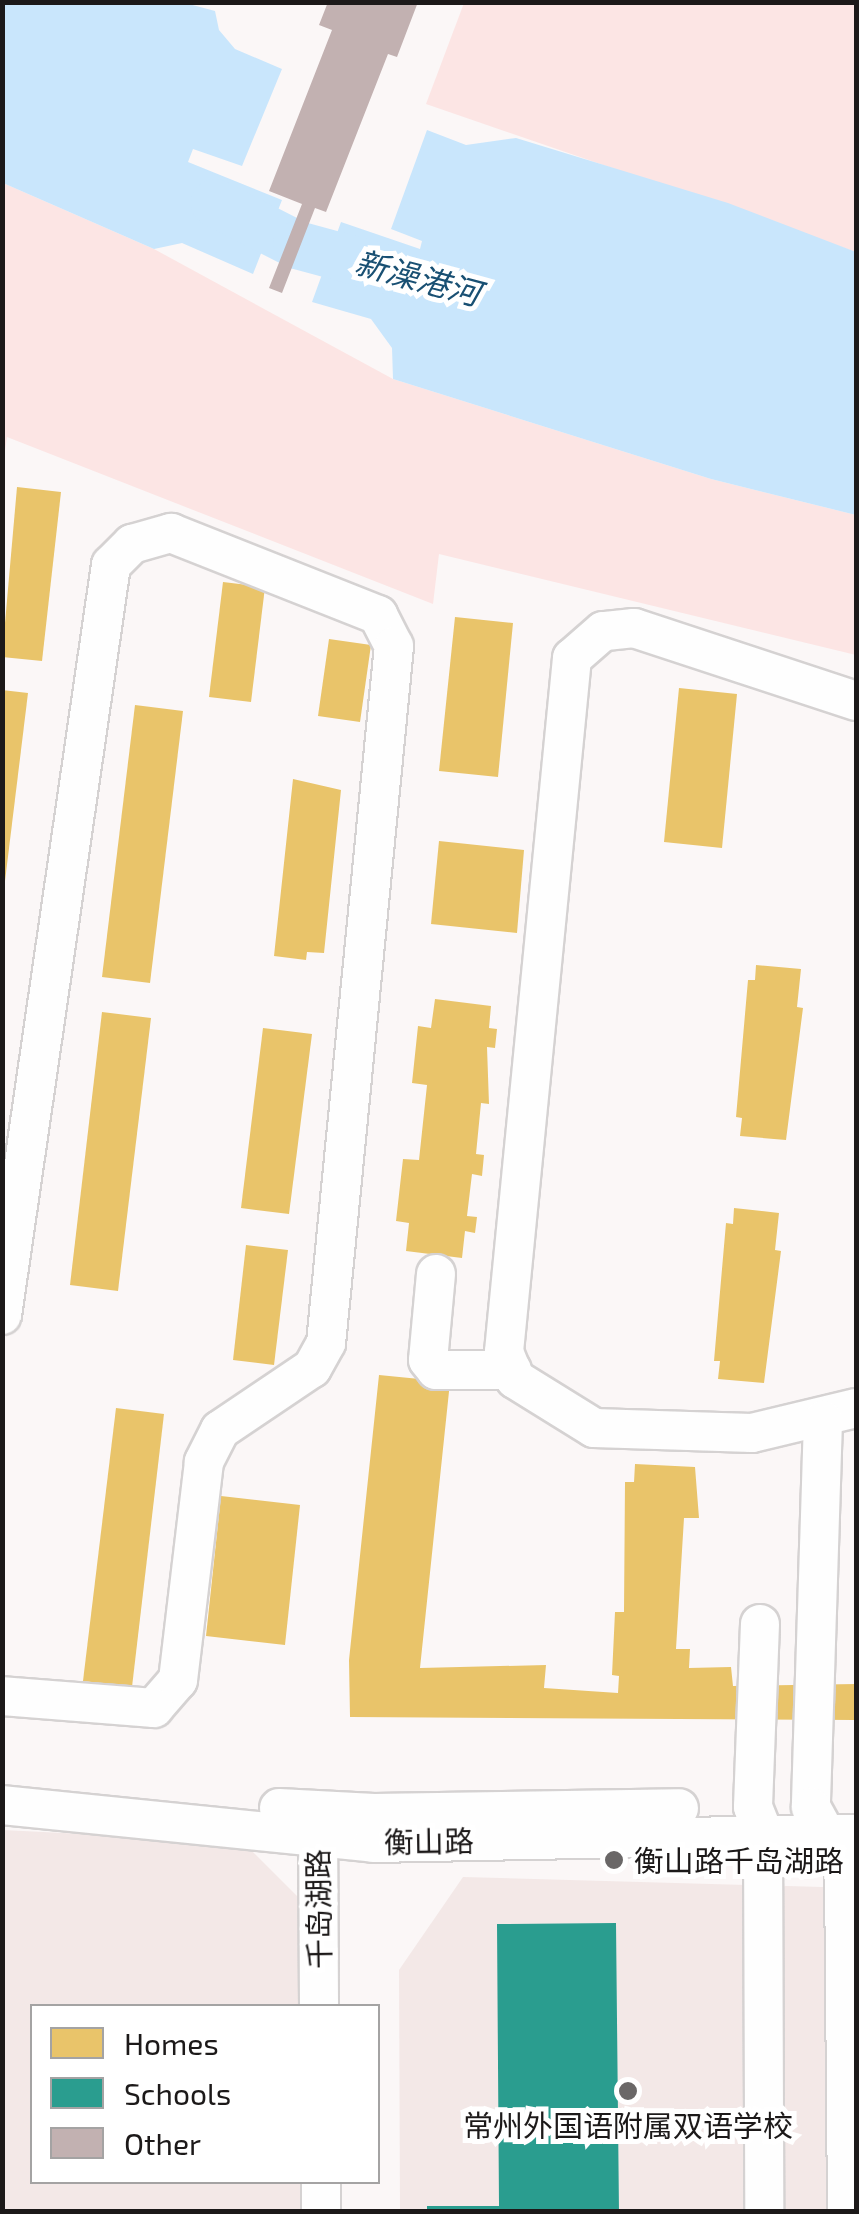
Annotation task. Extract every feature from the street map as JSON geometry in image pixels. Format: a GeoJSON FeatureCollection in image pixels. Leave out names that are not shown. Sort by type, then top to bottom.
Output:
{"type":"FeatureCollection","features":[{"type":"Feature","properties":{"kind":"street"},"geometry":{"type":"LineString","coordinates":[[2,1315],[8,1236],[111,565],[132,544],[171,533],[378,615],[394,646],[326,1342],[312,1368],[220,1430],[204,1462],[178,1680],[154,1708],[2,1696]]}},
{"type":"Feature","properties":{"kind":"street"},"geometry":{"type":"LineString","coordinates":[[847,2212],[844,1867],[830,1824],[840,1414],[752,1433],[594,1428],[515,1379],[504,1352],[572,658],[603,631],[634,628],[856,701]]}},
{"type":"Feature","properties":{"kind":"street"},"geometry":{"type":"LineString","coordinates":[[436,1274],[428,1360],[436,1370],[512,1370]]}},
{"type":"Feature","properties":{"kind":"street"},"geometry":{"type":"LineString","coordinates":[[760,1624],[758,1820],[764,2212]]}},
{"type":"Feature","properties":{"kind":"street","name":"衡山路"},"geometry":{"type":"LineString","coordinates":[[2,1780],[318,1824],[373,1843],[758,1820],[830,1824],[856,1810]]}},
{"type":"Feature","properties":{"kind":"street","name":"衡山路"},"geometry":{"type":"LineString","coordinates":[[2,1805],[318,1824]]}},
{"type":"Feature","properties":{"kind":"street","name":"千岛湖路"},"geometry":{"type":"LineString","coordinates":[[318,1824],[319,2004]]}},
{"type":"Feature","properties":{"kind":"street"},"geometry":{"type":"LineString","coordinates":[[321,2184],[321,2212]]}},
{"type":"Feature","properties":{"kind":"shaded area"},"geometry":{"type":"Polygon","coordinates":[[[464,3],[856,3],[856,252],[426,104],[464,3]]]}},
{"type":"Feature","properties":{"kind":"shaded area"},"geometry":{"type":"Polygon","coordinates":[[[3,183],[154,249],[393,379],[711,479],[856,515],[856,655],[439,554],[433,604],[7,437],[3,465],[3,183]]]}},
{"type":"Feature","properties":{"kind":"shaded area"},"geometry":{"type":"Polygon","coordinates":[[[3,1830],[243,1842],[303,1902],[303,2004],[30,2004],[30,2184],[303,2184],[303,2211],[3,2212],[3,1830]]]}},
{"type":"Feature","properties":{"kind":"shaded area","name":"常州外国语附属双语学校"},"geometry":{"type":"Polygon","coordinates":[[[463,1877],[856,1888],[856,2211],[400,2211],[399,1970],[463,1877]]]}},
{"type":"Feature","properties":{"kind":"water"},"geometry":{"type":"Polygon","coordinates":[[[3,2],[185,3],[215,11],[219,30],[235,49],[282,69],[242,166],[193,149],[188,162],[282,200],[253,274],[182,243],[154,249],[3,183],[3,2]]]}},
{"type":"Feature","properties":{"kind":"water"},"geometry":{"type":"Polygon","coordinates":[[[427,130],[466,145],[516,138],[728,203],[856,252],[856,515],[711,479],[393,379],[392,348],[371,319],[312,302],[341,222],[420,249],[422,241],[391,229],[427,130]]]}},
{"type":"Feature","properties":{"kind":"building: Homes"},"geometry":{"type":"Polygon","coordinates":[[[17,487],[61,492],[42,661],[2,657],[17,487]]]}},
{"type":"Feature","properties":{"kind":"building: Homes"},"geometry":{"type":"Polygon","coordinates":[[[223,582],[265,587],[251,702],[209,697],[223,582]]]}},
{"type":"Feature","properties":{"kind":"building: Homes"},"geometry":{"type":"Polygon","coordinates":[[[455,617],[513,623],[498,777],[439,771],[455,617]]]}},
{"type":"Feature","properties":{"kind":"building: Homes"},"geometry":{"type":"Polygon","coordinates":[[[329,639],[371,645],[360,722],[318,716],[329,639]]]}},
{"type":"Feature","properties":{"kind":"building: Homes"},"geometry":{"type":"Polygon","coordinates":[[[679,688],[737,694],[722,848],[664,842],[679,688]]]}},
{"type":"Feature","properties":{"kind":"building: Homes"},"geometry":{"type":"Polygon","coordinates":[[[2,690],[28,693],[5,881],[2,881],[2,690]]]}},
{"type":"Feature","properties":{"kind":"building: Homes"},"geometry":{"type":"Polygon","coordinates":[[[135,705],[183,711],[150,983],[102,977],[135,705]]]}},
{"type":"Feature","properties":{"kind":"building: Homes"},"geometry":{"type":"Polygon","coordinates":[[[293,779],[341,790],[324,953],[307,952],[306,960],[274,956],[293,779]]]}},
{"type":"Feature","properties":{"kind":"building: Homes"},"geometry":{"type":"Polygon","coordinates":[[[439,841],[524,850],[517,933],[431,924],[439,841]]]}},
{"type":"Feature","properties":{"kind":"building: Homes"},"geometry":{"type":"Polygon","coordinates":[[[756,965],[801,969],[797,1007],[803,1008],[786,1140],[740,1136],[742,1118],[736,1117],[748,980],[755,980],[756,965]]]}},
{"type":"Feature","properties":{"kind":"building: Homes"},"geometry":{"type":"Polygon","coordinates":[[[435,999],[491,1006],[489,1028],[497,1029],[495,1048],[487,1047],[489,1104],[481,1103],[476,1154],[484,1155],[482,1176],[472,1174],[467,1216],[477,1217],[475,1233],[465,1231],[462,1258],[406,1251],[409,1223],[396,1221],[403,1159],[419,1160],[427,1085],[412,1083],[418,1026],[431,1028],[435,999]]]}},
{"type":"Feature","properties":{"kind":"building: Homes"},"geometry":{"type":"Polygon","coordinates":[[[102,1012],[151,1018],[118,1291],[70,1285],[102,1012]]]}},
{"type":"Feature","properties":{"kind":"building: Homes"},"geometry":{"type":"Polygon","coordinates":[[[263,1028],[312,1034],[289,1214],[241,1208],[263,1028]]]}},
{"type":"Feature","properties":{"kind":"building: Homes"},"geometry":{"type":"Polygon","coordinates":[[[734,1208],[779,1213],[775,1250],[781,1251],[764,1383],[718,1379],[720,1361],[714,1361],[726,1223],[733,1224],[734,1208]]]}},
{"type":"Feature","properties":{"kind":"building: Homes"},"geometry":{"type":"Polygon","coordinates":[[[246,1245],[288,1250],[274,1365],[233,1360],[246,1245]]]}},
{"type":"Feature","properties":{"kind":"building: Homes"},"geometry":{"type":"Polygon","coordinates":[[[379,1375],[450,1382],[420,1668],[546,1665],[544,1688],[618,1693],[619,1676],[612,1675],[615,1612],[624,1612],[625,1482],[634,1482],[635,1464],[695,1467],[699,1518],[684,1518],[676,1649],[690,1649],[689,1668],[731,1667],[733,1686],[856,1684],[856,1720],[350,1717],[349,1660],[379,1375]]]}},
{"type":"Feature","properties":{"kind":"building: Homes"},"geometry":{"type":"Polygon","coordinates":[[[116,1408],[164,1414],[132,1687],[83,1681],[116,1408]]]}},
{"type":"Feature","properties":{"kind":"building: Homes"},"geometry":{"type":"Polygon","coordinates":[[[221,1496],[300,1505],[285,1645],[206,1636],[221,1496]]]}},
{"type":"Feature","properties":{"kind":"building: Schools"},"geometry":{"type":"Polygon","coordinates":[[[616,1923],[619,2212],[427,2212],[427,2206],[499,2206],[497,1924],[616,1923]]]}},
{"type":"Feature","properties":{"kind":"building: Other"},"geometry":{"type":"Polygon","coordinates":[[[328,2],[418,2],[397,57],[388,54],[326,212],[315,208],[282,293],[269,288],[302,204],[269,191],[332,30],[319,25],[328,2]]]}},
{"type":"Feature","properties":{"kind":"waterway","name":"新澡港河"},"geometry":{"type":"LineString","coordinates":[[215,203],[297,245],[389,270]]}},
{"type":"Feature","properties":{"kind":"place","name":"衡山路千岛湖路"},"geometry":{"type":"Point","coordinates":[614,1860]}},
{"type":"Feature","properties":{"kind":"place","name":"常州外国语附属双语学校"},"geometry":{"type":"Point","coordinates":[628,2091]}}]}
